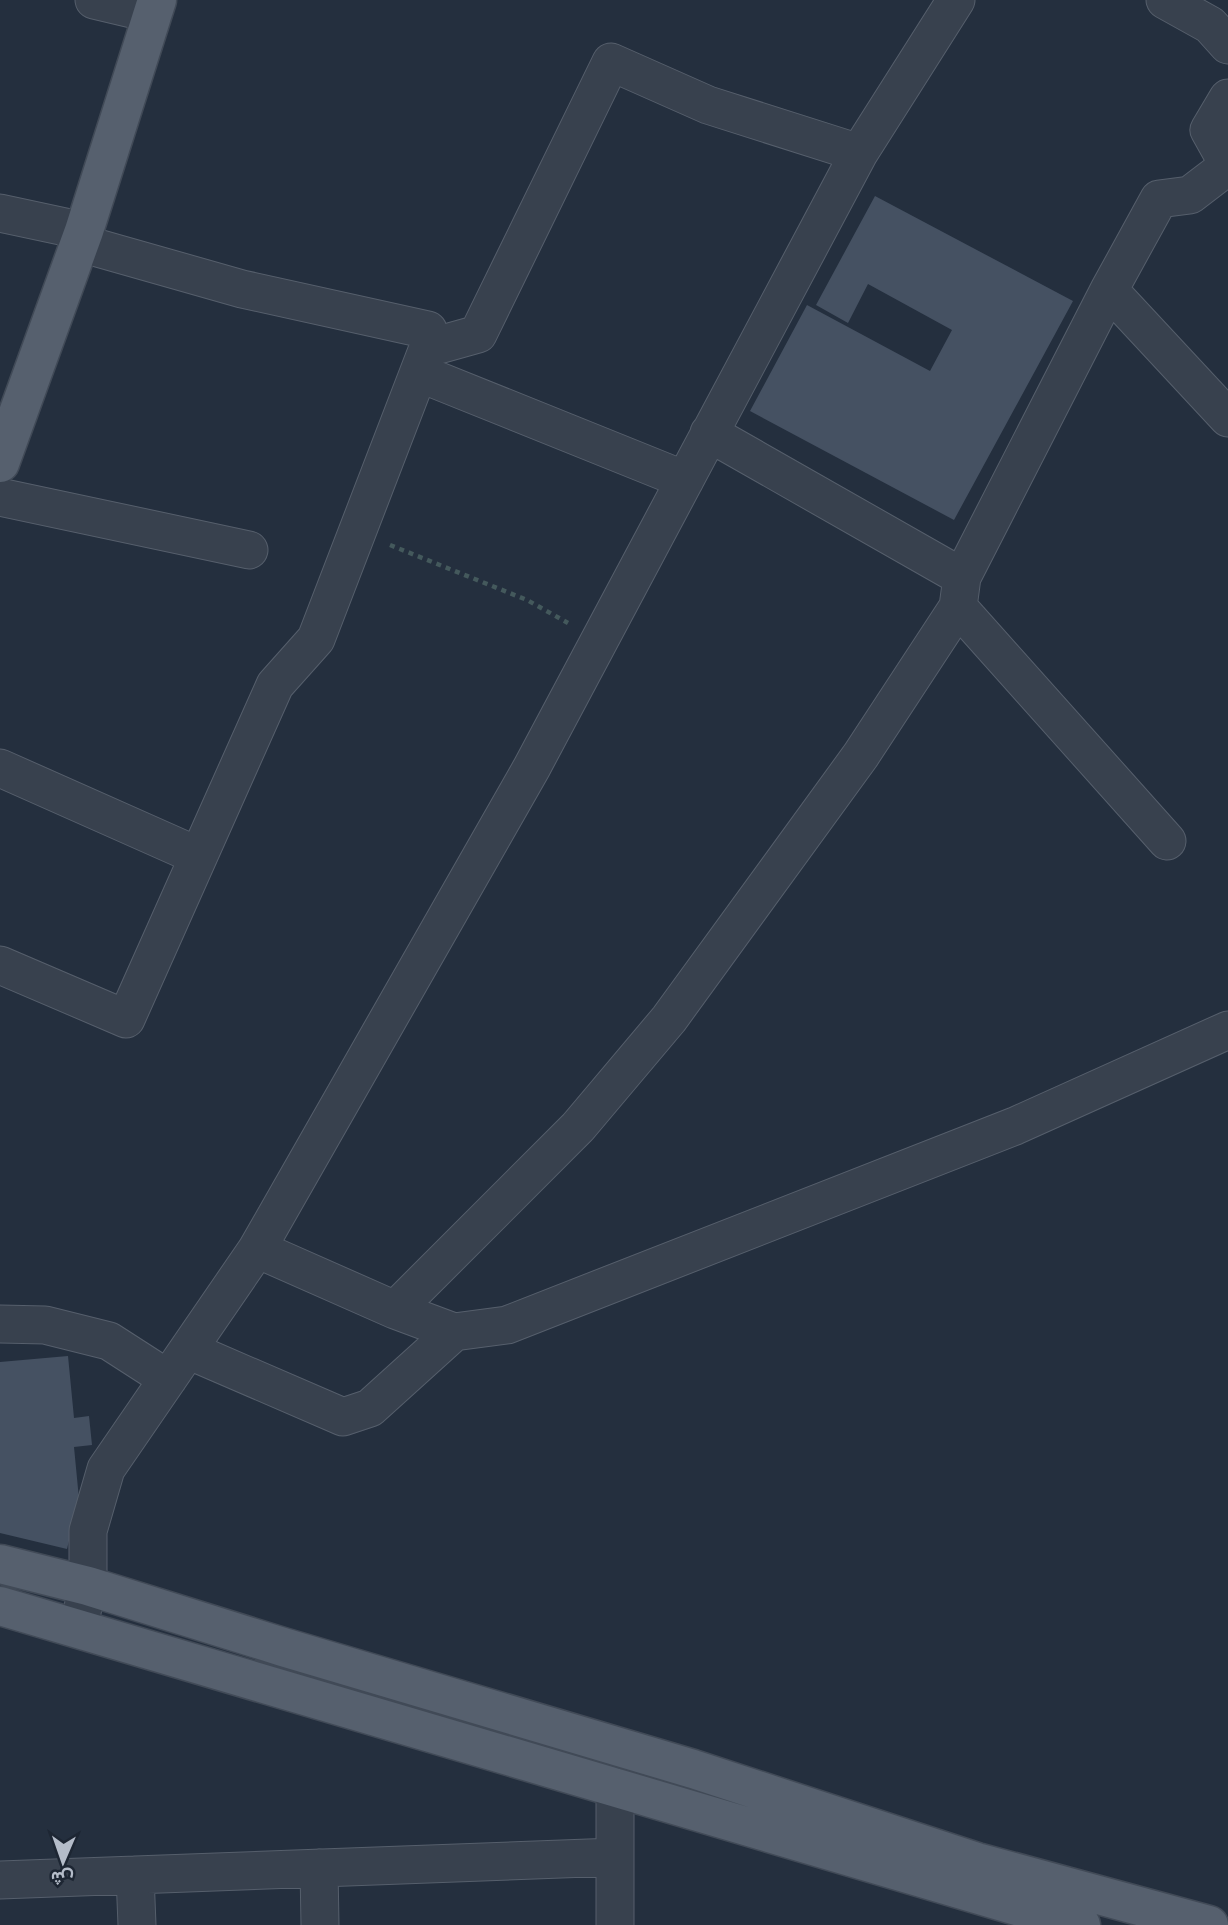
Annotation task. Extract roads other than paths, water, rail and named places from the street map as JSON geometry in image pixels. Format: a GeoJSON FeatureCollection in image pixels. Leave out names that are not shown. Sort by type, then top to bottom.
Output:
{"type":"FeatureCollection","features":[{"type":"Feature","properties":{"kind":"main road"},"geometry":{"type":"LineString","coordinates":[[0,463],[82,237],[155,7]]}},
{"type":"Feature","properties":{"kind":"main road"},"geometry":{"type":"LineString","coordinates":[[0,1564],[88,1586],[693,1769],[977,1862],[1209,1925]]}},
{"type":"Feature","properties":{"kind":"main road"},"geometry":{"type":"LineString","coordinates":[[0,1606],[1081,1925]]}},
{"type":"Feature","properties":{"kind":"street"},"geometry":{"type":"LineString","coordinates":[[94,0],[155,7]]}},
{"type":"Feature","properties":{"kind":"street"},"geometry":{"type":"LineString","coordinates":[[1165,0],[1210,24],[1228,45]]}},
{"type":"Feature","properties":{"kind":"street"},"geometry":{"type":"LineString","coordinates":[[78,1629],[88,1586],[88,1531],[106,1469],[257,1249],[532,767],[859,153],[948,12]]}},
{"type":"Feature","properties":{"kind":"street"},"geometry":{"type":"LineString","coordinates":[[423,361],[478,334],[611,62],[708,105],[859,153]]}},
{"type":"Feature","properties":{"kind":"street"},"geometry":{"type":"LineString","coordinates":[[396,1310],[578,1127],[669,1019],[861,755],[960,592],[1109,290],[1159,199],[1190,195],[1228,165],[1209,130],[1228,98]]}},
{"type":"Feature","properties":{"kind":"street"},"geometry":{"type":"LineString","coordinates":[[0,213],[242,289],[428,330],[423,361],[316,639],[275,685],[126,1019],[0,965]]}},
{"type":"Feature","properties":{"kind":"street"},"geometry":{"type":"LineString","coordinates":[[1109,290],[1228,418]]}},
{"type":"Feature","properties":{"kind":"street"},"geometry":{"type":"LineString","coordinates":[[423,361],[685,480]]}},
{"type":"Feature","properties":{"kind":"street"},"geometry":{"type":"LineString","coordinates":[[709,433],[960,592],[1167,841]]}},
{"type":"Feature","properties":{"kind":"street"},"geometry":{"type":"LineString","coordinates":[[0,497],[249,550]]}},
{"type":"Feature","properties":{"kind":"street"},"geometry":{"type":"LineString","coordinates":[[0,768],[198,856]]}},
{"type":"Feature","properties":{"kind":"street"},"geometry":{"type":"LineString","coordinates":[[257,1249],[396,1310],[454,1332],[507,1325],[1015,1126],[1228,1030]]}},
{"type":"Feature","properties":{"kind":"street"},"geometry":{"type":"LineString","coordinates":[[0,1324],[45,1325],[109,1341],[343,1417],[370,1408],[454,1332]]}},
{"type":"Feature","properties":{"kind":"street"},"geometry":{"type":"LineString","coordinates":[[615,1787],[615,1925]]}},
{"type":"Feature","properties":{"kind":"street"},"geometry":{"type":"LineString","coordinates":[[0,1880],[615,1857]]}},
{"type":"Feature","properties":{"kind":"street"},"geometry":{"type":"LineString","coordinates":[[318,1868],[320,1925]]}},
{"type":"Feature","properties":{"kind":"street"},"geometry":{"type":"LineString","coordinates":[[135,1875],[137,1925]]}}]}
